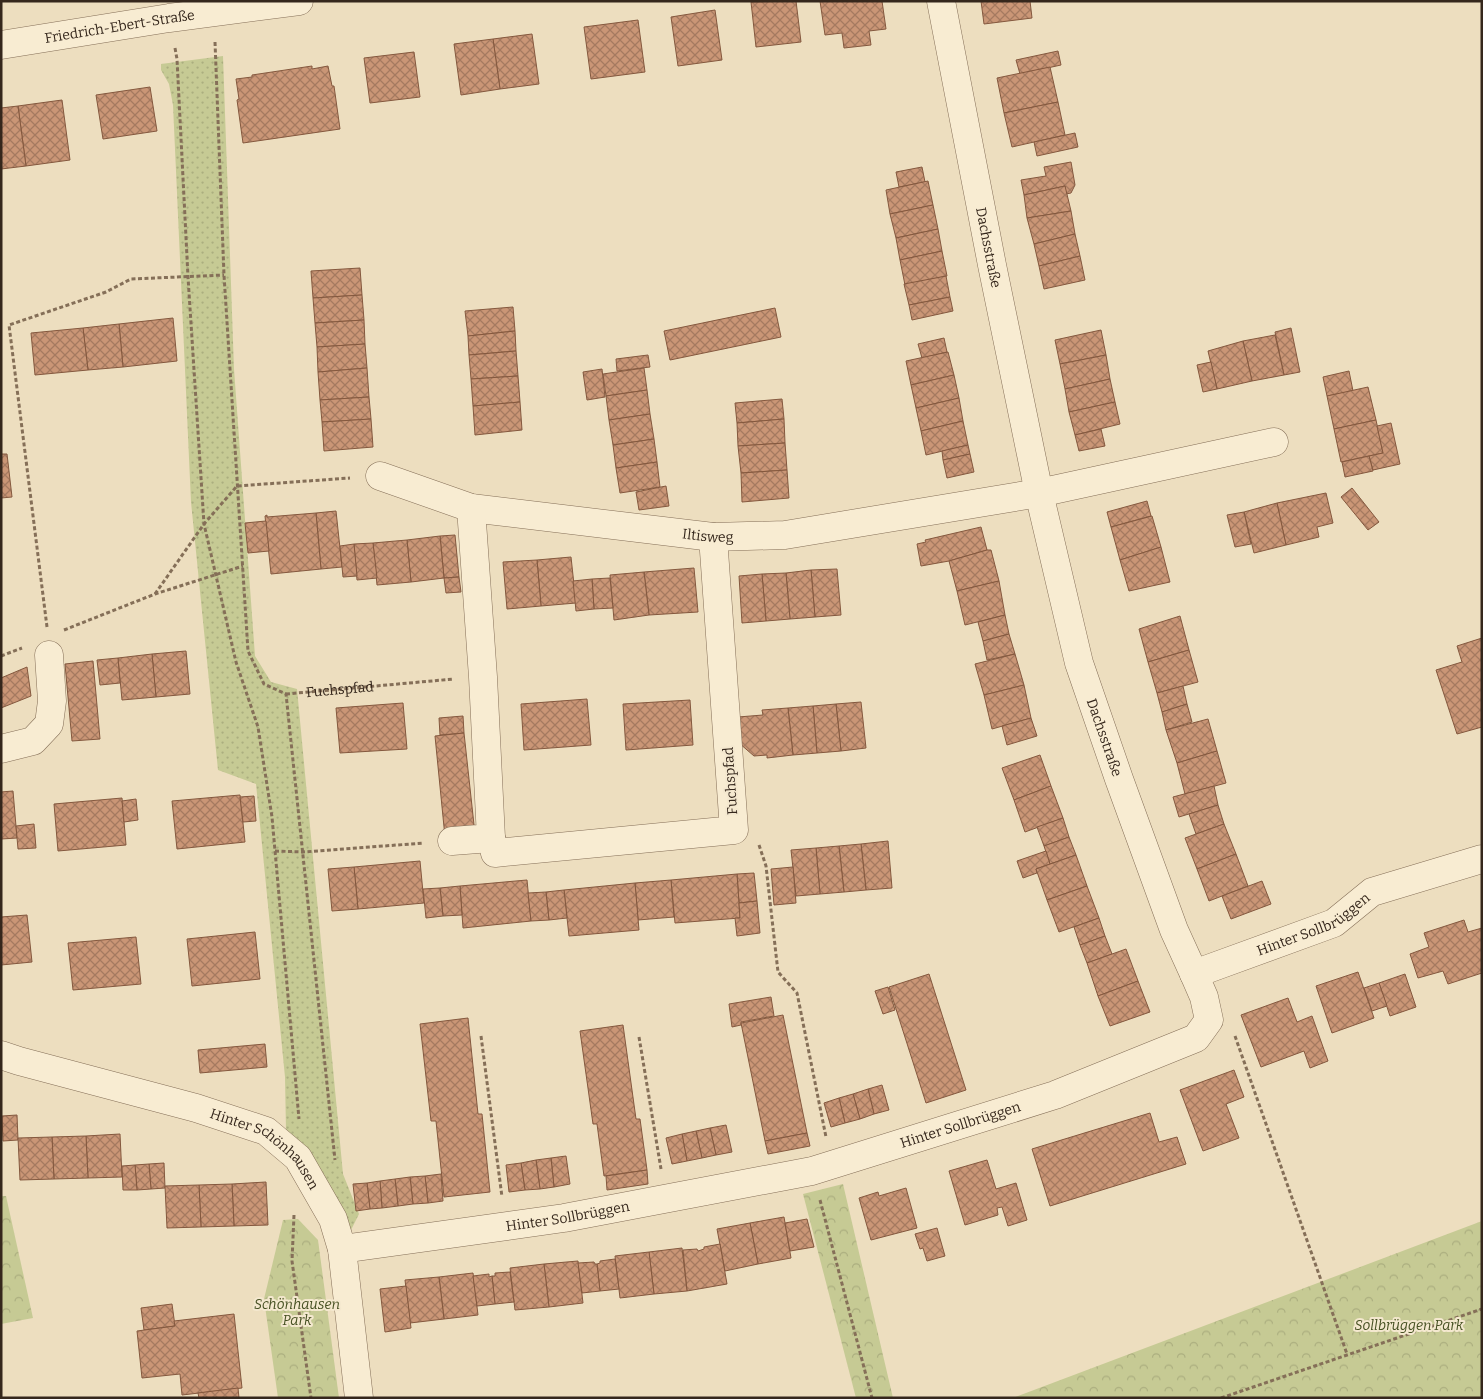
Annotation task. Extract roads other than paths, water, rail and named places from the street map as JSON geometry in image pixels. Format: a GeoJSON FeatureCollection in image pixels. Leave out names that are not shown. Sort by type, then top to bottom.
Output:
{"type":"FeatureCollection","features":[{"type":"Feature","properties":{"kind":"street","name":"Friedrich-Ebert-Straße"},"geometry":{"type":"LineString","coordinates":[[1,45],[193,12],[299,1]]}},
{"type":"Feature","properties":{"kind":"street","name":"Dachsstraße"},"geometry":{"type":"LineString","coordinates":[[940,1],[1039,493],[1079,663],[1174,930],[1194,974]]}},
{"type":"Feature","properties":{"kind":"street"},"geometry":{"type":"LineString","coordinates":[[1039,493],[1274,442]]}},
{"type":"Feature","properties":{"kind":"street","name":"Iltisweg"},"geometry":{"type":"LineString","coordinates":[[380,476],[472,508],[713,537],[785,535],[1039,493]]}},
{"type":"Feature","properties":{"kind":"street"},"geometry":{"type":"LineString","coordinates":[[452,841],[491,838],[472,508]]}},
{"type":"Feature","properties":{"kind":"street","name":"Fuchspfad"},"geometry":{"type":"LineString","coordinates":[[491,838],[495,853],[734,830],[713,537]]}},
{"type":"Feature","properties":{"kind":"street"},"geometry":{"type":"LineString","coordinates":[[1,749],[33,741],[49,724],[52,701],[48,646]]}},
{"type":"Feature","properties":{"kind":"street","name":"Hinter Sollbrüggen"},"geometry":{"type":"LineString","coordinates":[[342,1249],[564,1218],[822,1168],[1055,1095],[1196,1038],[1209,1020],[1204,997],[1194,974],[1334,923],[1372,892],[1482,859]]}},
{"type":"Feature","properties":{"kind":"street","name":"Hinter Schönhausen"},"geometry":{"type":"LineString","coordinates":[[1,1054],[18,1061],[196,1108],[266,1131],[298,1158],[333,1219],[342,1249],[359,1398]]}},
{"type":"Feature","properties":{"kind":"park label","name":"Schönhausen Park"},"geometry":{"type":"Point","coordinates":[297,1312]}},
{"type":"Feature","properties":{"kind":"park label","name":"Sollbrüggen Park"},"geometry":{"type":"Point","coordinates":[1409,1325]}}]}
